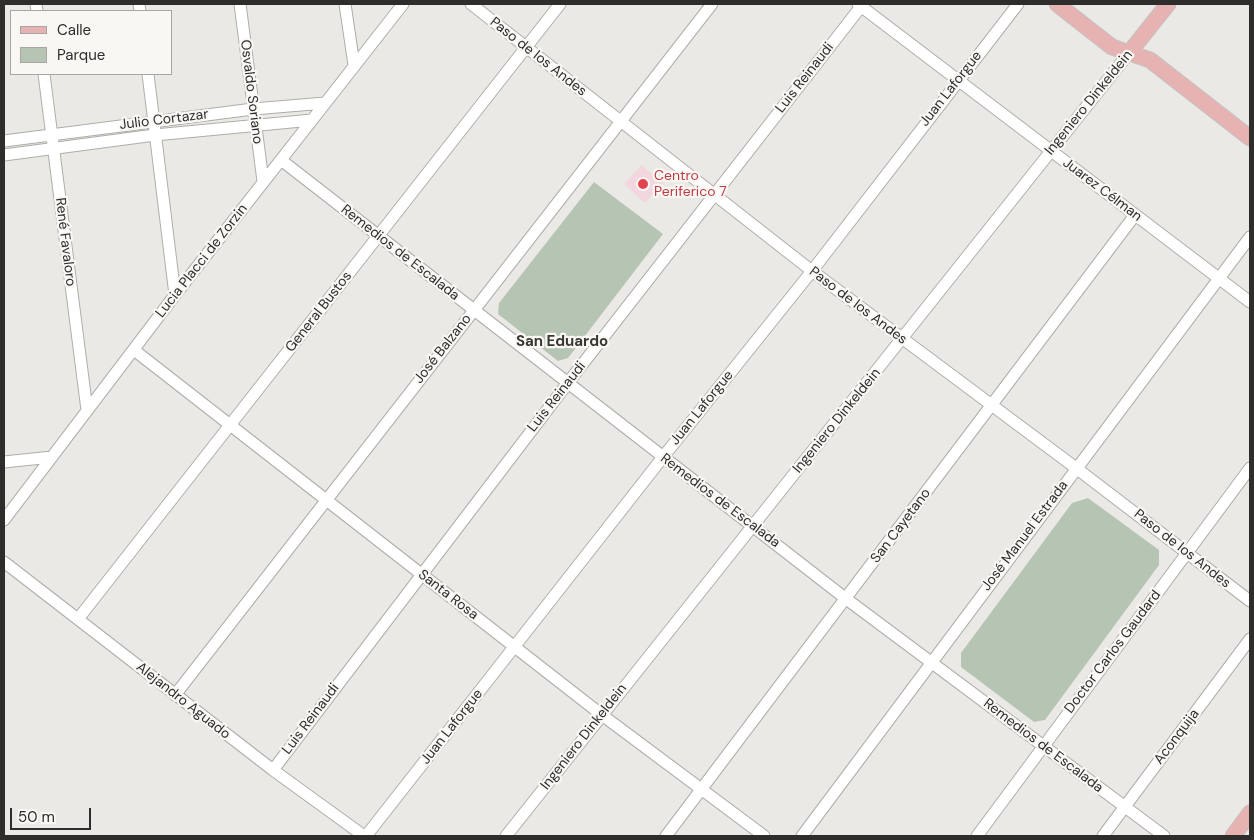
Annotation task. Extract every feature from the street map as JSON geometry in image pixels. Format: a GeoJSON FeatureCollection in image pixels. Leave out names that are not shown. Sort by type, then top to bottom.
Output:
{"type":"FeatureCollection","features":[{"type":"Feature","properties":{"kind":"main road"},"geometry":{"type":"LineString","coordinates":[[1057,4],[1112,47],[1150,60],[1250,138]]}},
{"type":"Feature","properties":{"kind":"main road","name":"Ingeniero Dinkeldein"},"geometry":{"type":"LineString","coordinates":[[1129,53],[1168,4]]}},
{"type":"Feature","properties":{"kind":"main road"},"geometry":{"type":"LineString","coordinates":[[1233,836],[1250,813]]}},
{"type":"Feature","properties":{"kind":"street","name":"Osvaldo Soriano"},"geometry":{"type":"LineString","coordinates":[[240,4],[254,125],[263,181]]}},
{"type":"Feature","properties":{"kind":"street"},"geometry":{"type":"LineString","coordinates":[[346,4],[354,65]]}},
{"type":"Feature","properties":{"kind":"street","name":"Lucia Placci de Zorzin"},"geometry":{"type":"LineString","coordinates":[[4,520],[263,181],[403,4]]}},
{"type":"Feature","properties":{"kind":"street","name":"Paso de los Andes"},"geometry":{"type":"LineString","coordinates":[[471,4],[714,196],[902,340],[1188,552],[1250,601]]}},
{"type":"Feature","properties":{"kind":"street","name":"General Bustos"},"geometry":{"type":"LineString","coordinates":[[78,619],[560,4]]}},
{"type":"Feature","properties":{"kind":"street","name":"José Balzano"},"geometry":{"type":"LineString","coordinates":[[175,695],[712,4]]}},
{"type":"Feature","properties":{"kind":"street","name":"Juarez Célman"},"geometry":{"type":"LineString","coordinates":[[861,4],[1250,302]]}},
{"type":"Feature","properties":{"kind":"street","name":"Luis Reinaudi"},"geometry":{"type":"LineString","coordinates":[[273,770],[421,574],[861,4]]}},
{"type":"Feature","properties":{"kind":"street","name":"Juan Laforgue"},"geometry":{"type":"LineString","coordinates":[[365,836],[812,271],[1018,4]]}},
{"type":"Feature","properties":{"kind":"street","name":"Ingeniero Dinkeldein"},"geometry":{"type":"LineString","coordinates":[[506,836],[1129,53]]}},
{"type":"Feature","properties":{"kind":"street","name":"René Favaloro"},"geometry":{"type":"LineString","coordinates":[[44,75],[87,410]]}},
{"type":"Feature","properties":{"kind":"street"},"geometry":{"type":"LineString","coordinates":[[148,75],[175,295]]}},
{"type":"Feature","properties":{"kind":"street","name":"Julio Cortazar"},"geometry":{"type":"LineString","coordinates":[[4,141],[253,109],[325,103]]}},
{"type":"Feature","properties":{"kind":"street","name":"Julio Cortazar"},"geometry":{"type":"LineString","coordinates":[[4,155],[155,135],[312,120]]}},
{"type":"Feature","properties":{"kind":"street","name":"Remedios de Escalada"},"geometry":{"type":"LineString","coordinates":[[280,160],[845,598],[1164,836]]}},
{"type":"Feature","properties":{"kind":"street","name":"San Cayetano"},"geometry":{"type":"LineString","coordinates":[[666,836],[1135,214]]}},
{"type":"Feature","properties":{"kind":"street","name":"José Manuel Estrada"},"geometry":{"type":"LineString","coordinates":[[802,836],[930,662],[1250,237]]}},
{"type":"Feature","properties":{"kind":"street","name":"Santa Rosa"},"geometry":{"type":"LineString","coordinates":[[134,350],[515,648],[764,836]]}},
{"type":"Feature","properties":{"kind":"street"},"geometry":{"type":"LineString","coordinates":[[4,462],[52,457]]}},
{"type":"Feature","properties":{"kind":"street","name":"Doctor Carlos Gaudard"},"geometry":{"type":"LineString","coordinates":[[977,836],[1250,468]]}},
{"type":"Feature","properties":{"kind":"street","name":"Alejandro Aguado"},"geometry":{"type":"LineString","coordinates":[[4,562],[273,770],[349,832],[365,836]]}},
{"type":"Feature","properties":{"kind":"street","name":"Aconquija"},"geometry":{"type":"LineString","coordinates":[[1103,836],[1250,639]]}},
{"type":"Feature","properties":{"kind":"shaded area","name":"Centro Periferico 7"},"geometry":{"type":"Polygon","coordinates":[[[641,165],[663,183],[645,203],[624,184],[641,165]]]}},
{"type":"Feature","properties":{"kind":"green space"},"geometry":{"type":"Polygon","coordinates":[[[594,182],[663,234],[568,358],[558,361],[498,314],[499,303],[594,182]]]}},
{"type":"Feature","properties":{"kind":"green space"},"geometry":{"type":"Polygon","coordinates":[[[1088,498],[1159,550],[1159,565],[1045,720],[1034,722],[961,667],[961,653],[1072,503],[1088,498]]]}},
{"type":"Feature","properties":{"kind":"place","name":"Centro Periferico 7"},"geometry":{"type":"Point","coordinates":[643,184]}},
{"type":"Feature","properties":{"kind":"district","name":"San Eduardo"},"geometry":{"type":"Point","coordinates":[562,342]}}]}
